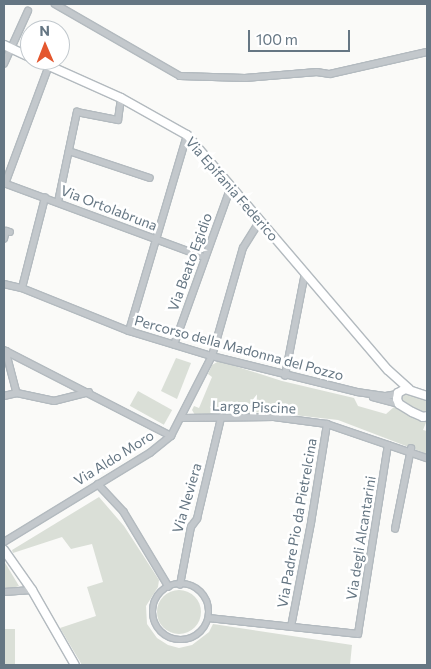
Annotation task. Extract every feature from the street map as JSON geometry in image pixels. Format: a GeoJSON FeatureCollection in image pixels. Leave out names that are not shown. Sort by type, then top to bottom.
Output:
{"type":"FeatureCollection","features":[{"type":"Feature","properties":{"kind":"main road"},"geometry":{"type":"LineString","coordinates":[[7,47],[20,53]]}},
{"type":"Feature","properties":{"kind":"main road","name":"Via Epifania Federico"},"geometry":{"type":"LineString","coordinates":[[59,70],[121,98],[187,135],[388,370],[409,389]]}},
{"type":"Feature","properties":{"kind":"main road","name":"Via Epifania Federico"},"geometry":{"type":"LineString","coordinates":[[388,370],[398,393],[399,404]]}},
{"type":"Feature","properties":{"kind":"main road"},"geometry":{"type":"LineString","coordinates":[[398,393],[409,389],[425,393]]}},
{"type":"Feature","properties":{"kind":"main road"},"geometry":{"type":"LineString","coordinates":[[399,404],[418,415],[427,416]]}},
{"type":"Feature","properties":{"kind":"main road"},"geometry":{"type":"LineString","coordinates":[[4,550],[32,590],[74,665]]}},
{"type":"Feature","properties":{"kind":"street"},"geometry":{"type":"LineString","coordinates":[[55,4],[180,76],[245,78],[318,72],[330,74],[427,52]]}},
{"type":"Feature","properties":{"kind":"street"},"geometry":{"type":"LineString","coordinates":[[4,64],[7,47],[28,11]]}},
{"type":"Feature","properties":{"kind":"street"},"geometry":{"type":"LineString","coordinates":[[4,183],[48,70]]}},
{"type":"Feature","properties":{"kind":"street"},"geometry":{"type":"LineString","coordinates":[[58,202],[77,112],[118,120],[121,98]]}},
{"type":"Feature","properties":{"kind":"street"},"geometry":{"type":"LineString","coordinates":[[129,331],[187,135]]}},
{"type":"Feature","properties":{"kind":"street"},"geometry":{"type":"LineString","coordinates":[[69,151],[150,178]]}},
{"type":"Feature","properties":{"kind":"street","name":"Via Ortolabruna"},"geometry":{"type":"LineString","coordinates":[[4,183],[204,257]]}},
{"type":"Feature","properties":{"kind":"street","name":"Via Beato Egidio"},"geometry":{"type":"LineString","coordinates":[[174,345],[204,257],[231,187]]}},
{"type":"Feature","properties":{"kind":"street"},"geometry":{"type":"LineString","coordinates":[[22,288],[45,198]]}},
{"type":"Feature","properties":{"kind":"street","name":"Via Aldo Moro"},"geometry":{"type":"LineString","coordinates":[[4,542],[150,453],[172,436],[212,356],[243,248],[260,221]]}},
{"type":"Feature","properties":{"kind":"street"},"geometry":{"type":"LineString","coordinates":[[4,239],[6,231],[10,232]]}},
{"type":"Feature","properties":{"kind":"street"},"geometry":{"type":"LineString","coordinates":[[285,376],[305,272]]}},
{"type":"Feature","properties":{"kind":"street","name":"Percorso della Madonna del Pozzo"},"geometry":{"type":"LineString","coordinates":[[4,284],[22,288],[129,331],[174,345],[285,376],[357,392]]}},
{"type":"Feature","properties":{"kind":"street"},"geometry":{"type":"LineString","coordinates":[[4,351],[90,392],[172,436]]}},
{"type":"Feature","properties":{"kind":"street"},"geometry":{"type":"LineString","coordinates":[[4,351],[16,393]]}},
{"type":"Feature","properties":{"kind":"street"},"geometry":{"type":"LineString","coordinates":[[4,396],[16,393],[54,401],[90,392]]}},
{"type":"Feature","properties":{"kind":"street"},"geometry":{"type":"LineString","coordinates":[[357,392],[386,396],[398,393]]}},
{"type":"Feature","properties":{"kind":"street"},"geometry":{"type":"LineString","coordinates":[[357,392],[399,404]]}},
{"type":"Feature","properties":{"kind":"street","name":"Largo Piscine"},"geometry":{"type":"LineString","coordinates":[[182,418],[274,417],[327,424],[388,445],[411,450],[427,458]]}},
{"type":"Feature","properties":{"kind":"street","name":"Via Neviera"},"geometry":{"type":"LineString","coordinates":[[180,585],[192,527],[197,519],[221,418]]}},
{"type":"Feature","properties":{"kind":"street","name":"Via Padre Pio da Pietrelcina"},"geometry":{"type":"LineString","coordinates":[[290,627],[312,523],[327,424]]}},
{"type":"Feature","properties":{"kind":"street","name":"Via degli Alcantarini"},"geometry":{"type":"LineString","coordinates":[[358,634],[388,445]]}},
{"type":"Feature","properties":{"kind":"street"},"geometry":{"type":"LineString","coordinates":[[395,528],[411,450]]}},
{"type":"Feature","properties":{"kind":"street"},"geometry":{"type":"LineString","coordinates":[[98,484],[124,512],[169,587]]}},
{"type":"Feature","properties":{"kind":"street"},"geometry":{"type":"LineString","coordinates":[[180,585],[196,589],[202,594],[209,610],[209,618],[205,627],[191,639],[172,639],[164,634],[158,628],[153,610],[156,600],[169,587],[180,585]]}},
{"type":"Feature","properties":{"kind":"street"},"geometry":{"type":"LineString","coordinates":[[4,592],[32,590]]}},
{"type":"Feature","properties":{"kind":"street","name":"Via Padre Pio da Pietrelcina"},"geometry":{"type":"LineString","coordinates":[[209,618],[358,634]]}},
{"type":"Feature","properties":{"kind":"shaded area"},"geometry":{"type":"Polygon","coordinates":[[[176,358],[191,363],[177,399],[161,391],[176,358]]]}},
{"type":"Feature","properties":{"kind":"shaded area"},"geometry":{"type":"Polygon","coordinates":[[[219,361],[282,381],[354,398],[358,406],[386,414],[394,407],[416,419],[427,420],[423,430],[427,431],[427,454],[338,420],[267,412],[195,415],[192,410],[194,406],[199,408],[212,377],[208,374],[212,365],[219,361]]]}},
{"type":"Feature","properties":{"kind":"shaded area"},"geometry":{"type":"Polygon","coordinates":[[[138,391],[172,410],[164,425],[130,406],[138,391]]]}},
{"type":"Feature","properties":{"kind":"shaded area"},"geometry":{"type":"Polygon","coordinates":[[[406,392],[427,400],[427,412],[420,413],[402,401],[401,396],[406,392]]]}},
{"type":"Feature","properties":{"kind":"shaded area"},"geometry":{"type":"Polygon","coordinates":[[[99,497],[124,526],[159,580],[158,587],[146,606],[147,624],[157,638],[168,645],[179,648],[192,645],[209,632],[213,624],[352,645],[350,665],[82,665],[60,628],[96,616],[87,587],[103,582],[92,544],[71,549],[62,537],[13,553],[12,550],[99,497]]]}},
{"type":"Feature","properties":{"kind":"shaded area"},"geometry":{"type":"Polygon","coordinates":[[[4,561],[19,586],[4,588],[4,561]]]}},
{"type":"Feature","properties":{"kind":"shaded area"},"geometry":{"type":"Polygon","coordinates":[[[179,590],[191,594],[197,600],[201,612],[197,624],[191,630],[179,634],[167,630],[161,624],[157,612],[161,600],[167,594],[179,590]]]}},
{"type":"Feature","properties":{"kind":"shaded area"},"geometry":{"type":"Polygon","coordinates":[[[4,629],[15,629],[15,665],[4,665],[4,629]]]}}]}
